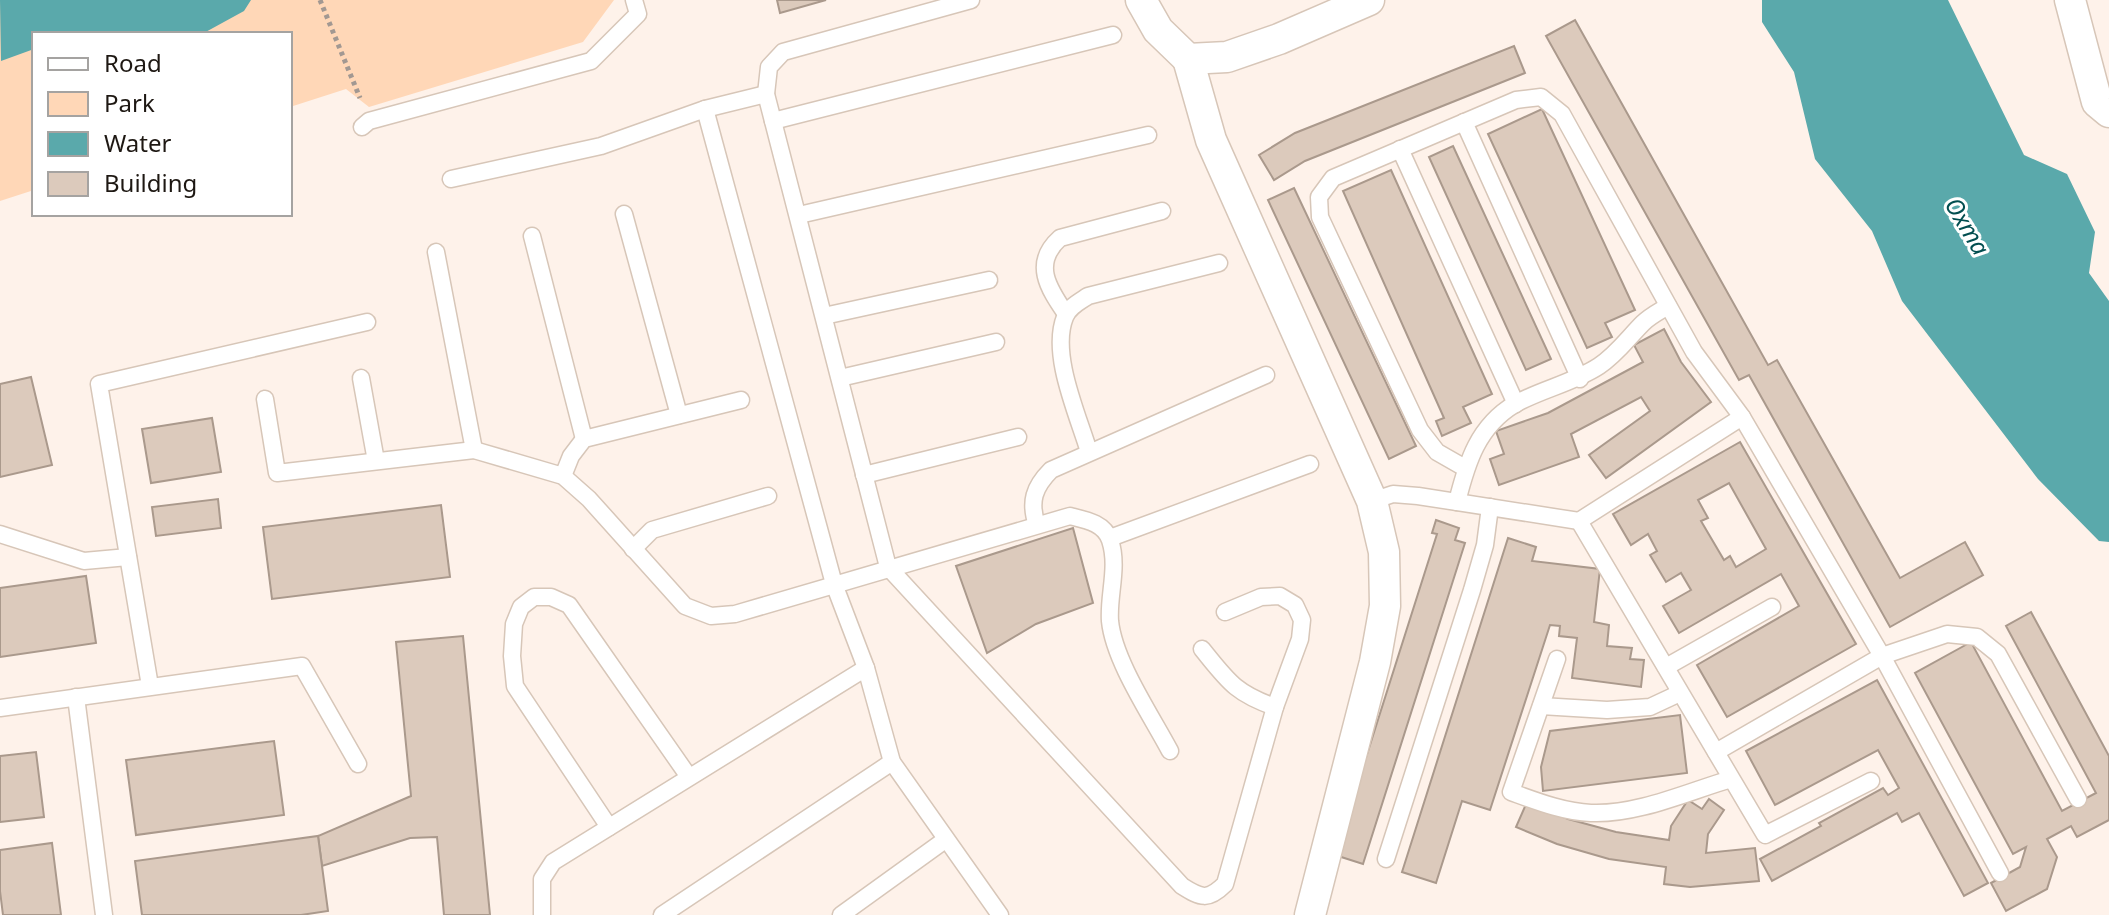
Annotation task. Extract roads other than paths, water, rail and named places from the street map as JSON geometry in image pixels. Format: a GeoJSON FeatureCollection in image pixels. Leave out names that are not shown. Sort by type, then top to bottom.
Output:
{"type":"FeatureCollection","features":[{"type":"Feature","properties":{"kind":"street"},"geometry":{"type":"LineString","coordinates":[[1141,0],[1158,30],[1188,59],[1211,140],[1372,501],[1384,552],[1385,606],[1375,662],[1310,915]]}},
{"type":"Feature","properties":{"kind":"street"},"geometry":{"type":"LineString","coordinates":[[1188,59],[1227,57],[1279,39],[1369,0]]}},
{"type":"Feature","properties":{"kind":"street"},"geometry":{"type":"LineString","coordinates":[[2070,0],[2097,102],[2109,112]]}},
{"type":"Feature","properties":{"kind":"lane"},"geometry":{"type":"LineString","coordinates":[[365,124],[591,61],[638,14],[634,0]]}},
{"type":"Feature","properties":{"kind":"lane"},"geometry":{"type":"LineString","coordinates":[[971,0],[783,52],[769,67],[766,94],[888,567],[1182,886],[1198,896],[1214,894],[1225,884],[1275,707],[1300,639],[1302,620],[1295,605],[1280,596],[1261,597],[1225,612]]}},
{"type":"Feature","properties":{"kind":"lane"},"geometry":{"type":"LineString","coordinates":[[773,121],[1113,35]]}},
{"type":"Feature","properties":{"kind":"lane"},"geometry":{"type":"LineString","coordinates":[[451,179],[601,146],[705,109],[766,94]]}},
{"type":"Feature","properties":{"kind":"lane"},"geometry":{"type":"LineString","coordinates":[[1465,468],[1437,452],[1420,430],[1320,217],[1319,197],[1333,178],[1516,100],[1541,97],[1562,114],[1694,352],[1742,417],[1882,656],[2000,873]]}},
{"type":"Feature","properties":{"kind":"lane"},"geometry":{"type":"LineString","coordinates":[[705,109],[834,584],[866,668],[892,762],[1000,915]]}},
{"type":"Feature","properties":{"kind":"lane"},"geometry":{"type":"LineString","coordinates":[[1464,122],[1580,379]]}},
{"type":"Feature","properties":{"kind":"lane"},"geometry":{"type":"LineString","coordinates":[[799,215],[1148,135]]}},
{"type":"Feature","properties":{"kind":"lane"},"geometry":{"type":"LineString","coordinates":[[1400,149],[1516,404]]}},
{"type":"Feature","properties":{"kind":"lane"},"geometry":{"type":"LineString","coordinates":[[1066,314],[1046,282],[1044,264],[1049,248],[1060,238],[1162,211]]}},
{"type":"Feature","properties":{"kind":"lane"},"geometry":{"type":"LineString","coordinates":[[624,214],[679,415]]}},
{"type":"Feature","properties":{"kind":"lane"},"geometry":{"type":"LineString","coordinates":[[532,236],[584,439]]}},
{"type":"Feature","properties":{"kind":"lane"},"geometry":{"type":"LineString","coordinates":[[436,252],[474,450]]}},
{"type":"Feature","properties":{"kind":"lane"},"geometry":{"type":"LineString","coordinates":[[1089,452],[1061,359],[1061,334],[1066,314],[1088,296],[1219,263]]}},
{"type":"Feature","properties":{"kind":"lane"},"geometry":{"type":"LineString","coordinates":[[824,316],[989,280]]}},
{"type":"Feature","properties":{"kind":"lane"},"geometry":{"type":"LineString","coordinates":[[1457,502],[1465,468],[1476,443],[1491,421],[1516,404],[1580,379],[1613,357],[1645,321],[1668,306]]}},
{"type":"Feature","properties":{"kind":"lane"},"geometry":{"type":"LineString","coordinates":[[150,686],[99,384],[367,322]]}},
{"type":"Feature","properties":{"kind":"lane"},"geometry":{"type":"LineString","coordinates":[[840,378],[996,342]]}},
{"type":"Feature","properties":{"kind":"lane"},"geometry":{"type":"LineString","coordinates":[[1037,525],[1032,509],[1034,493],[1051,470],[1266,375]]}},
{"type":"Feature","properties":{"kind":"lane"},"geometry":{"type":"LineString","coordinates":[[361,378],[376,461]]}},
{"type":"Feature","properties":{"kind":"lane"},"geometry":{"type":"LineString","coordinates":[[265,399],[277,473],[474,450],[563,476],[589,499],[685,606],[711,616],[735,614],[1070,516],[1100,525],[1110,538],[1114,561],[1110,620],[1116,649],[1170,751]]}},
{"type":"Feature","properties":{"kind":"lane"},"geometry":{"type":"LineString","coordinates":[[563,476],[571,456],[584,439],[741,400]]}},
{"type":"Feature","properties":{"kind":"lane"},"geometry":{"type":"LineString","coordinates":[[1372,501],[1393,494],[1579,521],[1742,417]]}},
{"type":"Feature","properties":{"kind":"lane"},"geometry":{"type":"LineString","coordinates":[[864,475],[1018,437]]}},
{"type":"Feature","properties":{"kind":"lane"},"geometry":{"type":"LineString","coordinates":[[1110,538],[1310,464]]}},
{"type":"Feature","properties":{"kind":"lane"},"geometry":{"type":"LineString","coordinates":[[633,549],[652,530],[768,496]]}},
{"type":"Feature","properties":{"kind":"lane"},"geometry":{"type":"LineString","coordinates":[[1386,859],[1472,590],[1485,545],[1490,507]]}},
{"type":"Feature","properties":{"kind":"lane"},"geometry":{"type":"LineString","coordinates":[[1579,521],[1765,835],[1871,781]]}},
{"type":"Feature","properties":{"kind":"lane"},"geometry":{"type":"LineString","coordinates":[[0,534],[84,561],[128,557]]}},
{"type":"Feature","properties":{"kind":"lane"},"geometry":{"type":"LineString","coordinates":[[609,827],[515,686],[512,656],[514,624],[521,607],[534,597],[551,597],[569,605],[689,777]]}},
{"type":"Feature","properties":{"kind":"lane"},"geometry":{"type":"LineString","coordinates":[[1666,667],[1772,607]]}},
{"type":"Feature","properties":{"kind":"lane"},"geometry":{"type":"LineString","coordinates":[[1716,752],[1882,656],[1947,634],[1977,637],[1998,654],[2078,799]]}},
{"type":"Feature","properties":{"kind":"lane"},"geometry":{"type":"LineString","coordinates":[[1202,649],[1229,682],[1247,697],[1275,707]]}},
{"type":"Feature","properties":{"kind":"lane"},"geometry":{"type":"LineString","coordinates":[[1557,659],[1511,792],[1550,805],[1591,813],[1632,808],[1731,779]]}},
{"type":"Feature","properties":{"kind":"lane"},"geometry":{"type":"LineString","coordinates":[[0,708],[302,666],[358,764]]}},
{"type":"Feature","properties":{"kind":"lane"},"geometry":{"type":"LineString","coordinates":[[542,915],[542,879],[553,862],[866,668]]}},
{"type":"Feature","properties":{"kind":"lane"},"geometry":{"type":"LineString","coordinates":[[1541,706],[1607,710],[1650,707],[1680,693]]}},
{"type":"Feature","properties":{"kind":"lane"},"geometry":{"type":"LineString","coordinates":[[76,697],[104,915]]}},
{"type":"Feature","properties":{"kind":"lane"},"geometry":{"type":"LineString","coordinates":[[662,915],[892,762]]}},
{"type":"Feature","properties":{"kind":"lane"},"geometry":{"type":"LineString","coordinates":[[841,915],[945,840]]}},
{"type":"Feature","properties":{"kind":"water"},"geometry":{"type":"Polygon","coordinates":[[[0,0],[251,0],[244,11],[206,32],[32,32],[32,50],[1,61],[0,0]]]}},
{"type":"Feature","properties":{"kind":"water","name":"Охта"},"geometry":{"type":"Polygon","coordinates":[[[1762,0],[1948,0],[2024,155],[2067,174],[2095,232],[2089,273],[2109,301],[2109,542],[2099,541],[2038,479],[1902,301],[1872,231],[1815,159],[1794,72],[1762,22],[1762,0]]]}}]}
